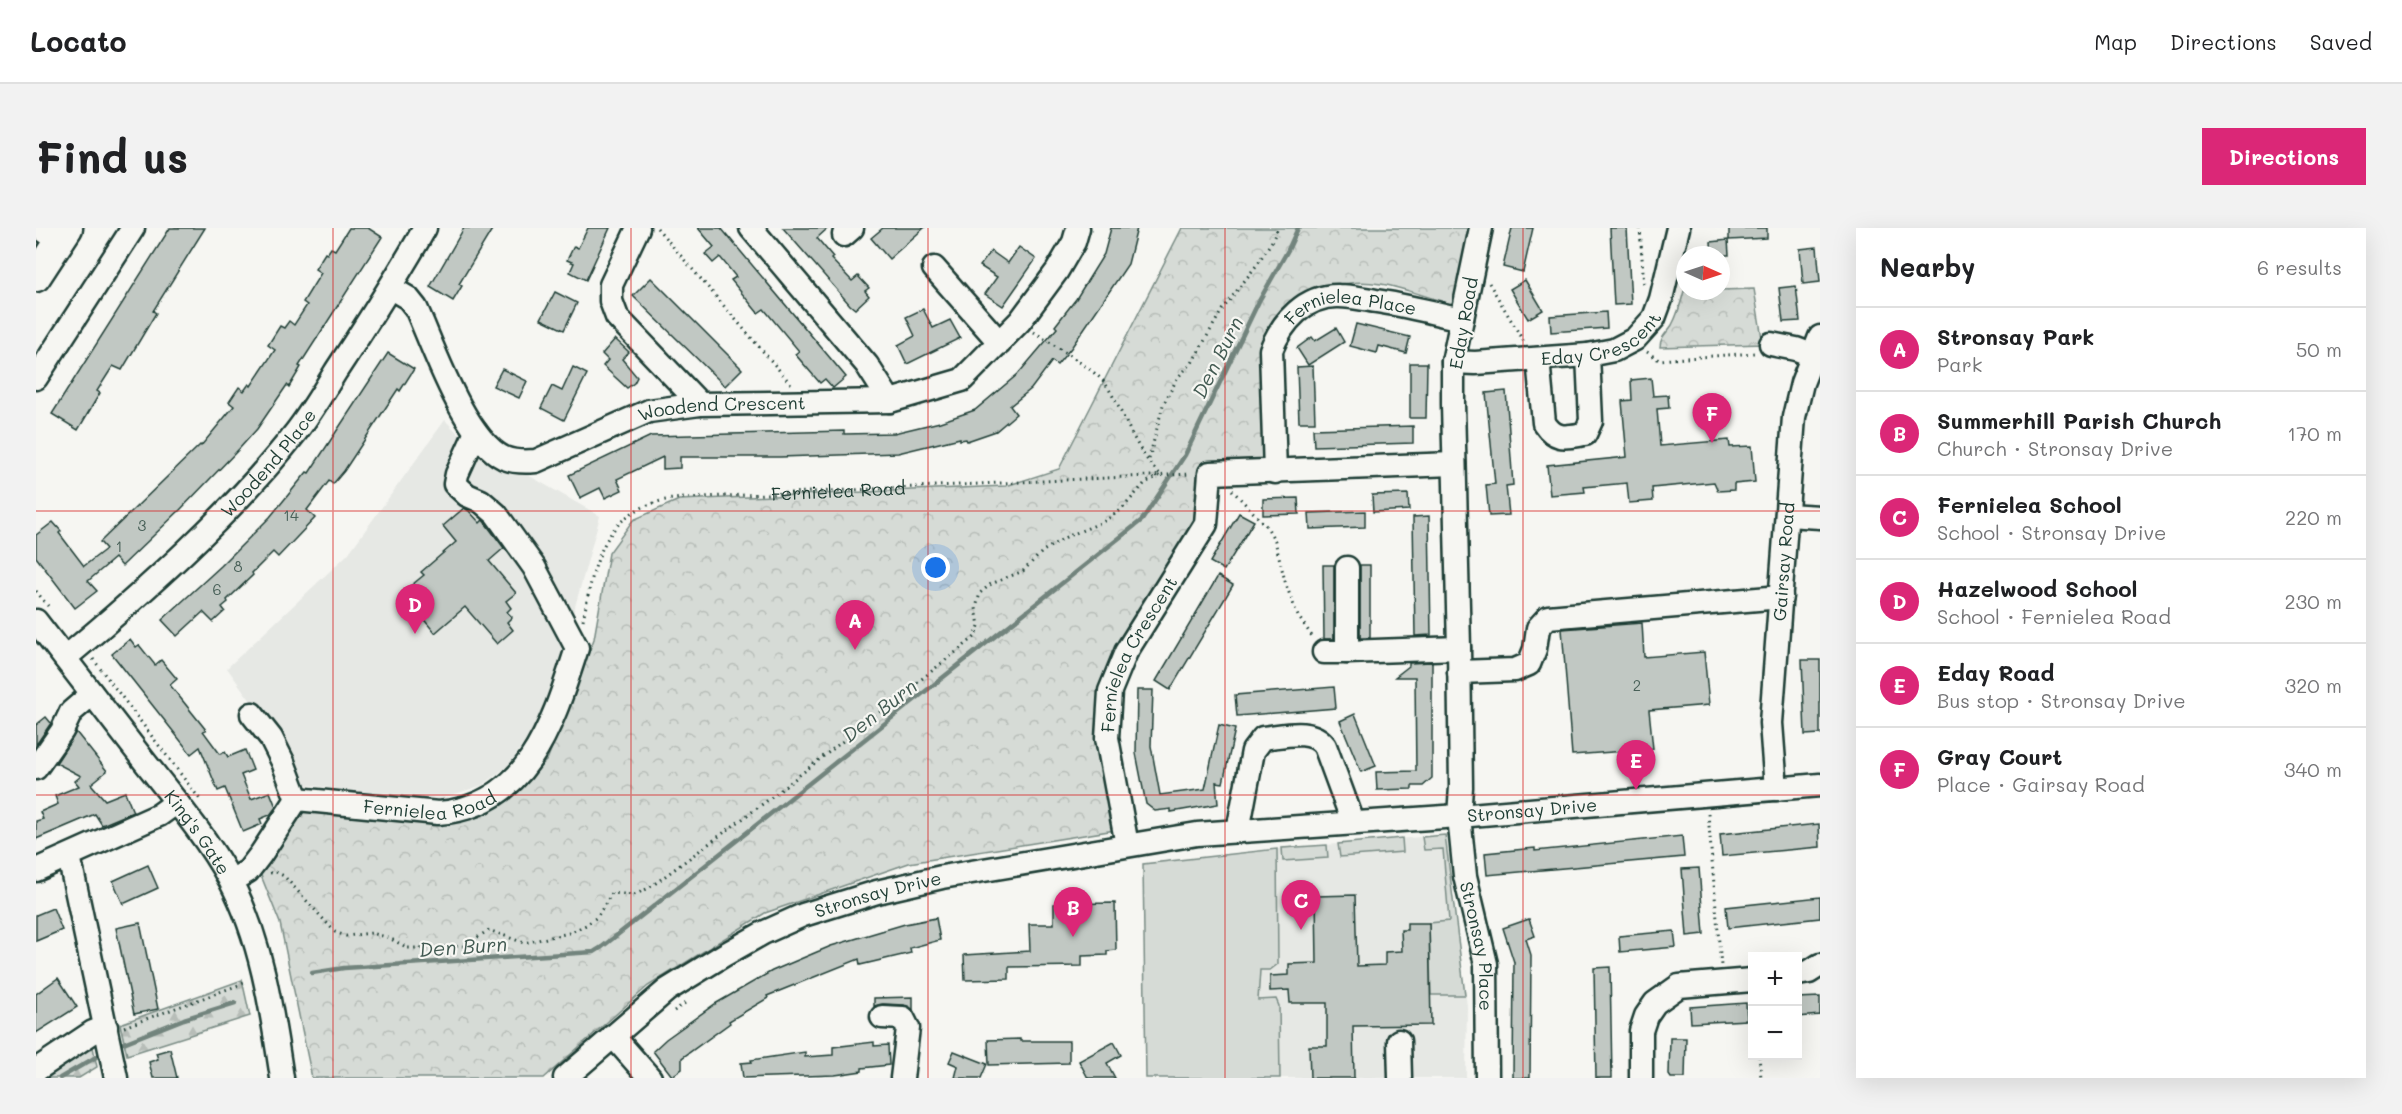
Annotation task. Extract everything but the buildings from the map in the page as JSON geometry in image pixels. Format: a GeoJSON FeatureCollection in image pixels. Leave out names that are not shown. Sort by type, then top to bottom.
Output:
{"type":"FeatureCollection","features":[{"type":"Feature","properties":{"kind":"main road"},"geometry":{"type":"LineString","coordinates":[[36,277],[56,232]]}},
{"type":"Feature","properties":{"kind":"street"},"geometry":{"type":"LineString","coordinates":[[36,378],[133,228]]}},
{"type":"Feature","properties":{"kind":"street","name":"Woodend Place"},"geometry":{"type":"LineString","coordinates":[[65,658],[123,609],[177,558],[269,465],[297,430],[391,288],[424,228]]}},
{"type":"Feature","properties":{"kind":"street"},"geometry":{"type":"LineString","coordinates":[[638,228],[611,285],[611,301],[617,317],[700,404]]}},
{"type":"Feature","properties":{"kind":"street"},"geometry":{"type":"LineString","coordinates":[[751,228],[867,364],[890,401]]}},
{"type":"Feature","properties":{"kind":"street","name":"Woodend Crescent"},"geometry":{"type":"LineString","coordinates":[[391,288],[408,298],[416,308],[456,399],[488,446],[504,458],[520,462],[536,461],[649,411],[700,404],[890,401],[962,380],[1020,321],[1057,271],[1074,242],[1078,228]]}},
{"type":"Feature","properties":{"kind":"street","name":"Eday Road"},"geometry":{"type":"LineString","coordinates":[[1459,816],[1461,788],[1453,362],[1481,228]]}},
{"type":"Feature","properties":{"kind":"street","name":"Eday Crescent"},"geometry":{"type":"LineString","coordinates":[[1453,362],[1475,363],[1588,355],[1614,350],[1635,339],[1653,318],[1661,299],[1678,228]]}},
{"type":"Feature","properties":{"kind":"street"},"geometry":{"type":"LineString","coordinates":[[934,268],[1000,343]]}},
{"type":"Feature","properties":{"kind":"street","name":"Fernielea Place"},"geometry":{"type":"LineString","coordinates":[[1275,471],[1270,350],[1287,320],[1304,306],[1322,298],[1337,296],[1398,304],[1462,319]]}},
{"type":"Feature","properties":{"kind":"street"},"geometry":{"type":"LineString","coordinates":[[1771,344],[1796,349],[1816,346]]}},
{"type":"Feature","properties":{"kind":"street","name":"Gairsay Road"},"geometry":{"type":"LineString","coordinates":[[1776,789],[1771,723],[1794,417],[1816,346]]}},
{"type":"Feature","properties":{"kind":"street"},"geometry":{"type":"LineString","coordinates":[[1534,359],[1544,423],[1549,432],[1558,437],[1572,436],[1585,434],[1591,421],[1588,355]]}},
{"type":"Feature","properties":{"kind":"street"},"geometry":{"type":"LineString","coordinates":[[477,432],[457,474],[455,484],[496,514],[534,567],[577,648]]}},
{"type":"Feature","properties":{"kind":"street"},"geometry":{"type":"LineString","coordinates":[[1208,473],[1454,464]]}},
{"type":"Feature","properties":{"kind":"street","name":"Fernielea Crescent"},"geometry":{"type":"LineString","coordinates":[[1127,845],[1107,738],[1110,691],[1126,652],[1206,524],[1208,473]]}},
{"type":"Feature","properties":{"kind":"street"},"geometry":{"type":"LineString","coordinates":[[1786,515],[1820,517]]}},
{"type":"Feature","properties":{"kind":"street"},"geometry":{"type":"LineString","coordinates":[[1347,568],[1347,652]]}},
{"type":"Feature","properties":{"kind":"street"},"geometry":{"type":"LineString","coordinates":[[1459,672],[1515,670],[1529,664],[1535,649],[1538,628],[1548,617],[1781,597]]}},
{"type":"Feature","properties":{"kind":"street","name":"King's Gate"},"geometry":{"type":"LineString","coordinates":[[36,621],[177,802],[210,847],[231,881],[250,927],[263,976],[282,1078]]}},
{"type":"Feature","properties":{"kind":"street","name":"Fernielea Road"},"geometry":{"type":"LineString","coordinates":[[297,799],[438,813],[459,812],[501,793],[533,756],[543,738],[557,711],[577,648]]}},
{"type":"Feature","properties":{"kind":"street"},"geometry":{"type":"LineString","coordinates":[[1324,652],[1459,648]]}},
{"type":"Feature","properties":{"kind":"street"},"geometry":{"type":"LineString","coordinates":[[36,768],[62,731],[71,712],[92,694]]}},
{"type":"Feature","properties":{"kind":"street"},"geometry":{"type":"LineString","coordinates":[[231,881],[248,871],[297,799],[271,738],[252,714]]}},
{"type":"Feature","properties":{"kind":"street"},"geometry":{"type":"LineString","coordinates":[[1238,831],[1256,744],[1263,738],[1293,735],[1312,734],[1320,738],[1353,822]]}},
{"type":"Feature","properties":{"kind":"street","name":"Stronsay Drive"},"geometry":{"type":"LineString","coordinates":[[565,1078],[676,984],[753,939],[803,915],[876,892],[942,877],[1197,834],[1459,816],[1820,785]]}},
{"type":"Feature","properties":{"kind":"street"},"geometry":{"type":"LineString","coordinates":[[36,870],[159,815],[177,802]]}},
{"type":"Feature","properties":{"kind":"street","name":"Stronsay Place"},"geometry":{"type":"LineString","coordinates":[[1459,816],[1465,876],[1486,963],[1487,1078]]}},
{"type":"Feature","properties":{"kind":"street"},"geometry":{"type":"LineString","coordinates":[[69,856],[106,1030],[111,1073]]}},
{"type":"Feature","properties":{"kind":"street"},"geometry":{"type":"LineString","coordinates":[[1802,973],[1820,966]]}},
{"type":"Feature","properties":{"kind":"street"},"geometry":{"type":"LineString","coordinates":[[1641,1078],[1641,1030],[1654,1003],[1679,986],[1748,980]]}},
{"type":"Feature","properties":{"kind":"street"},"geometry":{"type":"LineString","coordinates":[[882,1017],[903,1018],[906,1021],[908,1028],[902,1078]]}},
{"type":"Feature","properties":{"kind":"street"},"geometry":{"type":"LineString","coordinates":[[36,1070],[93,1032],[106,1030]]}},
{"type":"Feature","properties":{"kind":"street"},"geometry":{"type":"LineString","coordinates":[[613,1036],[650,1078]]}},
{"type":"Feature","properties":{"kind":"street"},"geometry":{"type":"LineString","coordinates":[[1399,1041],[1400,1078]]}},
{"type":"Feature","properties":{"kind":"path"},"geometry":{"type":"LineString","coordinates":[[657,228],[807,403]]}},
{"type":"Feature","properties":{"kind":"path"},"geometry":{"type":"LineString","coordinates":[[1149,459],[1163,405],[1178,377],[1192,363],[1221,310],[1256,266],[1278,228]]}},
{"type":"Feature","properties":{"kind":"path"},"geometry":{"type":"LineString","coordinates":[[1640,228],[1645,309],[1653,318]]}},
{"type":"Feature","properties":{"kind":"path"},"geometry":{"type":"LineString","coordinates":[[1470,277],[1488,282],[1534,359]]}},
{"type":"Feature","properties":{"kind":"path"},"geometry":{"type":"LineString","coordinates":[[268,873],[276,872],[284,876],[335,932],[346,936],[372,933],[389,938],[408,948],[464,946],[489,930],[524,943],[570,933],[597,917],[612,893],[634,895],[649,888],[768,800],[975,637],[979,626],[976,608],[980,593],[991,584],[1023,571],[1043,551],[1066,537],[1103,522],[1121,510],[1145,483],[1161,475],[1137,442],[1103,381],[1020,321]]}},
{"type":"Feature","properties":{"kind":"path"},"geometry":{"type":"LineString","coordinates":[[1635,339],[1645,351],[1659,360],[1769,352],[1771,344]]}},
{"type":"Feature","properties":{"kind":"path"},"geometry":{"type":"LineString","coordinates":[[1208,473],[1271,534],[1298,616],[1324,652]]}},
{"type":"Feature","properties":{"kind":"path","name":"Fernielea Road"},"geometry":{"type":"LineString","coordinates":[[577,648],[595,563],[614,527],[636,511],[661,501],[703,497],[1208,473]]}},
{"type":"Feature","properties":{"kind":"path"},"geometry":{"type":"LineString","coordinates":[[1707,794],[1723,982]]}},
{"type":"Feature","properties":{"kind":"path"},"geometry":{"type":"LineString","coordinates":[[106,1030],[121,1028],[263,976]]}},
{"type":"Feature","properties":{"kind":"path"},"geometry":{"type":"LineString","coordinates":[[673,1011],[691,999]]}},
{"type":"Feature","properties":{"kind":"path"},"geometry":{"type":"LineString","coordinates":[[1759,1060],[1761,1078]]}},
{"type":"Feature","properties":{"kind":"shaded area"},"geometry":{"type":"Polygon","coordinates":[[[445,420],[482,458],[528,475],[600,516],[557,672],[539,721],[509,765],[483,785],[443,798],[397,798],[302,784],[281,743],[227,668],[348,554],[445,420]]]}},
{"type":"Feature","properties":{"kind":"shaded area"},"geometry":{"type":"Polygon","coordinates":[[[1445,835],[1467,1006],[1466,1078],[1146,1078],[1143,864],[1277,849],[1445,835]]]}},
{"type":"Feature","properties":{"kind":"green space"},"geometry":{"type":"Polygon","coordinates":[[[1182,228],[1470,228],[1454,302],[1450,304],[1392,286],[1362,282],[1347,283],[1319,294],[1278,322],[1272,460],[1207,462],[1198,522],[1115,662],[1115,830],[909,863],[765,913],[648,986],[544,1078],[312,1078],[280,923],[260,873],[308,805],[503,800],[547,760],[594,639],[609,553],[633,520],[679,500],[1006,486],[1059,469],[1182,228]]]}},
{"type":"Feature","properties":{"kind":"green space"},"geometry":{"type":"Polygon","coordinates":[[[1754,289],[1763,344],[1660,347],[1662,338],[1676,317],[1681,300],[1730,300],[1730,290],[1754,289]]]}},
{"type":"Feature","properties":{"kind":"green space"},"geometry":{"type":"Polygon","coordinates":[[[1445,835],[1465,995],[1431,995],[1429,923],[1449,921],[1443,849],[1424,850],[1422,837],[1445,835]]]}},
{"type":"Feature","properties":{"kind":"green space"},"geometry":{"type":"Polygon","coordinates":[[[1402,838],[1403,852],[1340,857],[1338,844],[1402,838]]]}},
{"type":"Feature","properties":{"kind":"green space"},"geometry":{"type":"Polygon","coordinates":[[[1327,845],[1328,858],[1283,861],[1282,848],[1327,845]]]}},
{"type":"Feature","properties":{"kind":"green space"},"geometry":{"type":"Polygon","coordinates":[[[1277,849],[1278,964],[1270,970],[1260,970],[1258,1000],[1276,999],[1279,1006],[1280,1078],[1146,1078],[1143,864],[1277,849]]]}},
{"type":"Feature","properties":{"kind":"green space"},"geometry":{"type":"Polygon","coordinates":[[[242,980],[250,1016],[127,1055],[120,1024],[242,980]]]}},
{"type":"Feature","properties":{"kind":"green space"},"geometry":{"type":"Polygon","coordinates":[[[92,1042],[97,1067],[79,1078],[36,1078],[92,1042]]]}},
{"type":"Feature","properties":{"kind":"waterway","name":"Den Burn"},"geometry":{"type":"LineString","coordinates":[[312,973],[344,968],[594,952],[602,947],[1142,520],[1185,455],[1259,301],[1298,228]]}},
{"type":"Feature","properties":{"kind":"waterway","name":"Den Burn"},"geometry":{"type":"LineString","coordinates":[[116,1046],[184,1019],[235,1003]]}},
{"type":"Feature","properties":{"kind":"waterway","name":"Den Burn"},"geometry":{"type":"LineString","coordinates":[[60,1078],[103,1053]]}},
{"type":"Feature","properties":{"kind":"place","name":"Gray Court"},"geometry":{"type":"Point","coordinates":[1712,443]}},
{"type":"Feature","properties":{"kind":"place","name":"Hazelwood School"},"geometry":{"type":"Point","coordinates":[415,634]}},
{"type":"Feature","properties":{"kind":"place","name":"Stronsay Park"},"geometry":{"type":"Point","coordinates":[855,650]}},
{"type":"Feature","properties":{"kind":"place","name":"Eday Road"},"geometry":{"type":"Point","coordinates":[1636,790]}},
{"type":"Feature","properties":{"kind":"place","name":"Fernielea School"},"geometry":{"type":"Point","coordinates":[1301,930]}},
{"type":"Feature","properties":{"kind":"place","name":"Summerhill Parish Church"},"geometry":{"type":"Point","coordinates":[1073,937]}}]}
